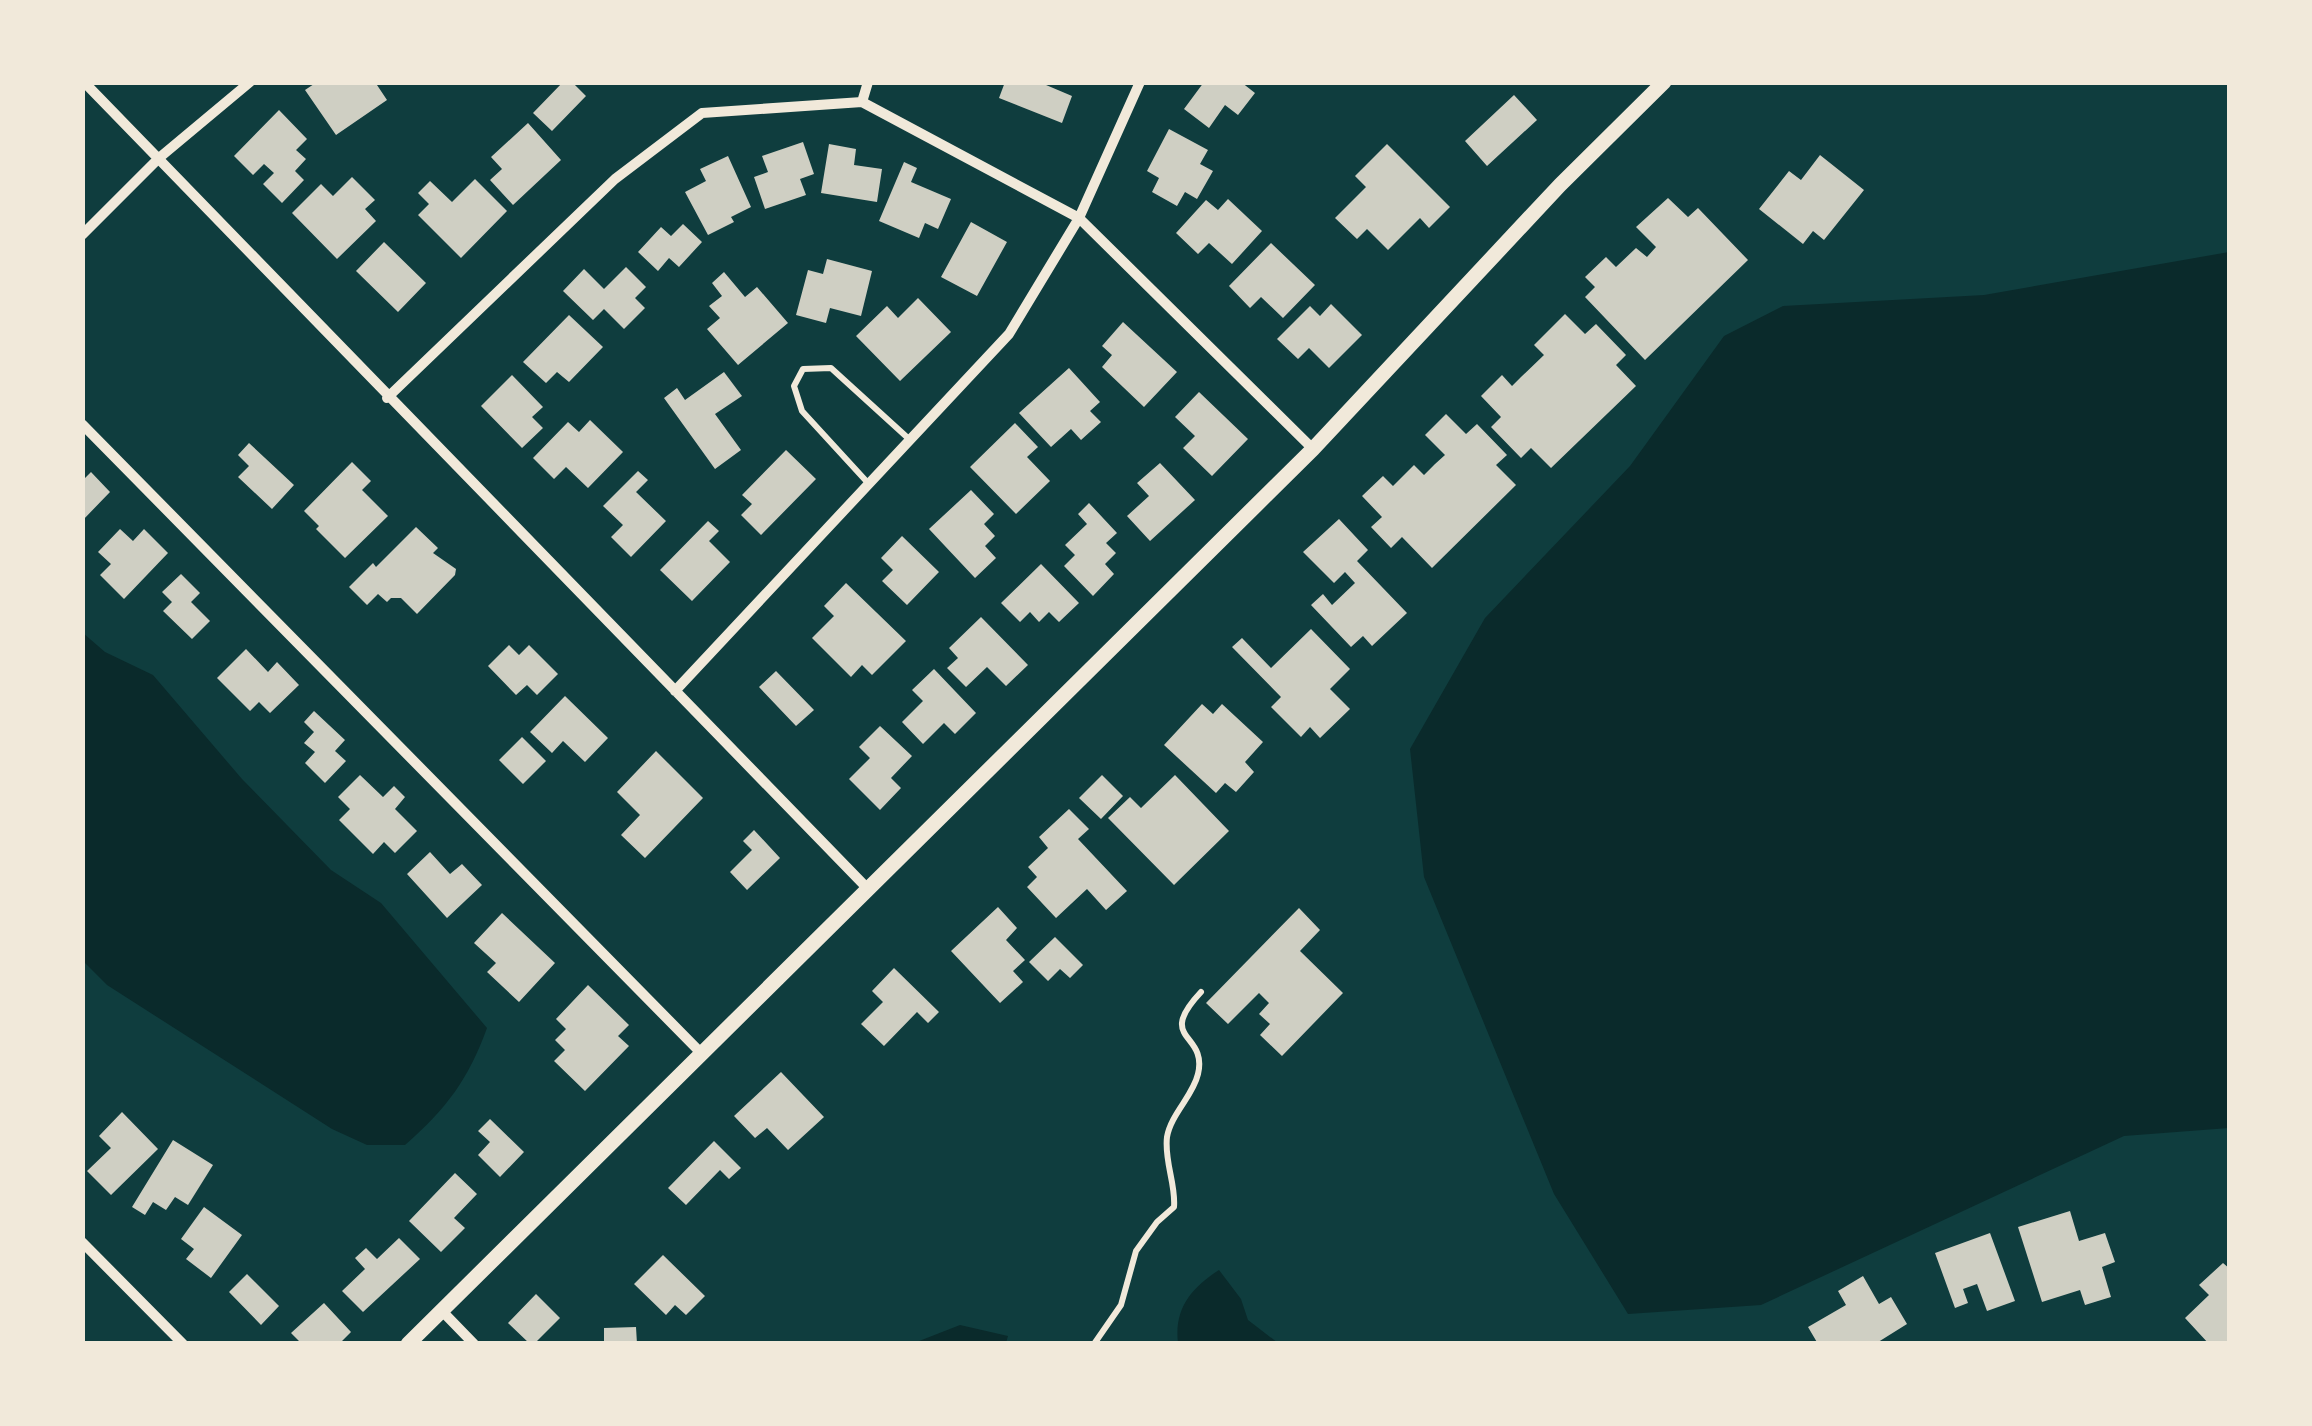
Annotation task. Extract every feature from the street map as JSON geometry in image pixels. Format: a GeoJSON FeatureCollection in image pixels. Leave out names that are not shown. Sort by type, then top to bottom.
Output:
{"type":"FeatureCollection","features":[{"type":"Feature","properties":{"kind":"street"},"geometry":{"type":"LineString","coordinates":[[84,82],[387,398],[868,888]]}},
{"type":"Feature","properties":{"kind":"street"},"geometry":{"type":"LineString","coordinates":[[82,235],[159,158],[250,82]]}},
{"type":"Feature","properties":{"kind":"street"},"geometry":{"type":"LineString","coordinates":[[862,102],[868,82]]}},
{"type":"Feature","properties":{"kind":"street"},"geometry":{"type":"LineString","coordinates":[[676,691],[1008,334],[1079,218],[1140,82]]}},
{"type":"Feature","properties":{"kind":"street"},"geometry":{"type":"LineString","coordinates":[[408,1344],[1313,449],[1560,185],[1664,82]]}},
{"type":"Feature","properties":{"kind":"street"},"geometry":{"type":"LineString","coordinates":[[387,398],[615,179],[702,113],[862,102],[1079,218],[1313,449]]}},
{"type":"Feature","properties":{"kind":"street"},"geometry":{"type":"LineString","coordinates":[[82,424],[703,1054]]}},
{"type":"Feature","properties":{"kind":"street"},"geometry":{"type":"LineString","coordinates":[[82,1242],[183,1344]]}},
{"type":"Feature","properties":{"kind":"street"},"geometry":{"type":"LineString","coordinates":[[442,1311],[474,1344]]}},
{"type":"Feature","properties":{"kind":"lane"},"geometry":{"type":"LineString","coordinates":[[868,483],[802,410],[794,386],[803,370],[831,368],[910,440]]}},
{"type":"Feature","properties":{"kind":"lane"},"geometry":{"type":"LineString","coordinates":[[1094,1344],[1121,1304],[1136,1251],[1157,1222],[1174,1207],[1168,1133],[1198,1074],[1198,1051],[1182,1029],[1181,1019],[1201,992]]}},
{"type":"Feature","properties":{"kind":"water"},"geometry":{"type":"Polygon","coordinates":[[[2229,252],[2229,1128],[2124,1136],[1761,1305],[1628,1314],[1554,1194],[1424,877],[1410,749],[1485,618],[1630,466],[1724,336],[1783,306],[1984,295],[2229,252]]]}},
{"type":"Feature","properties":{"kind":"water"},"geometry":{"type":"Polygon","coordinates":[[[83,633],[105,652],[153,675],[242,779],[331,870],[381,903],[487,1028],[455,1092],[405,1145],[367,1145],[332,1129],[107,985],[83,961],[83,633]]]}},
{"type":"Feature","properties":{"kind":"water"},"geometry":{"type":"Polygon","coordinates":[[[1219,1270],[1241,1299],[1248,1320],[1278,1343],[1178,1343],[1179,1320],[1186,1300],[1219,1270]]]}},
{"type":"Feature","properties":{"kind":"water"},"geometry":{"type":"Polygon","coordinates":[[[960,1325],[1008,1336],[1006,1343],[914,1343],[960,1325]]]}},
{"type":"Feature","properties":{"kind":"building"},"geometry":{"type":"Polygon","coordinates":[[[317,82],[375,82],[387,100],[336,135],[305,90],[317,82]]]}},
{"type":"Feature","properties":{"kind":"building"},"geometry":{"type":"Polygon","coordinates":[[[563,82],[572,82],[586,96],[552,131],[533,113],[563,82]]]}},
{"type":"Feature","properties":{"kind":"building"},"geometry":{"type":"Polygon","coordinates":[[[1005,82],[1039,82],[1072,96],[1062,123],[999,98],[1005,82]]]}},
{"type":"Feature","properties":{"kind":"building"},"geometry":{"type":"Polygon","coordinates":[[[1204,82],[1241,82],[1255,93],[1238,115],[1225,105],[1209,128],[1184,109],[1204,82]]]}},
{"type":"Feature","properties":{"kind":"building"},"geometry":{"type":"Polygon","coordinates":[[[1514,95],[1537,120],[1487,166],[1465,141],[1514,95]]]}},
{"type":"Feature","properties":{"kind":"building"},"geometry":{"type":"Polygon","coordinates":[[[279,110],[307,139],[296,150],[306,159],[295,171],[304,180],[282,203],[263,184],[274,173],[264,164],[253,175],[234,156],[279,110]]]}},
{"type":"Feature","properties":{"kind":"building"},"geometry":{"type":"Polygon","coordinates":[[[528,123],[561,160],[513,205],[490,180],[502,169],[491,157],[528,123]]]}},
{"type":"Feature","properties":{"kind":"building"},"geometry":{"type":"Polygon","coordinates":[[[1169,129],[1208,150],[1200,164],[1213,171],[1197,199],[1185,192],[1177,206],[1152,192],[1159,178],[1147,171],[1169,129]]]}},
{"type":"Feature","properties":{"kind":"building"},"geometry":{"type":"Polygon","coordinates":[[[803,142],[814,174],[800,179],[806,195],[765,209],[754,177],[768,172],[762,156],[803,142]]]}},
{"type":"Feature","properties":{"kind":"building"},"geometry":{"type":"Polygon","coordinates":[[[829,144],[856,149],[854,165],[882,169],[877,202],[821,193],[829,144]]]}},
{"type":"Feature","properties":{"kind":"building"},"geometry":{"type":"Polygon","coordinates":[[[1387,144],[1450,207],[1429,228],[1420,218],[1388,250],[1367,229],[1357,239],[1335,218],[1366,187],[1355,176],[1387,144]]]}},
{"type":"Feature","properties":{"kind":"building"},"geometry":{"type":"Polygon","coordinates":[[[1820,155],[1864,190],[1824,240],[1813,231],[1803,244],[1759,209],[1789,171],[1801,180],[1820,155]]]}},
{"type":"Feature","properties":{"kind":"building"},"geometry":{"type":"Polygon","coordinates":[[[728,156],[751,207],[731,217],[734,222],[708,235],[685,192],[706,181],[700,169],[728,156]]]}},
{"type":"Feature","properties":{"kind":"building"},"geometry":{"type":"Polygon","coordinates":[[[904,162],[917,168],[911,182],[951,199],[938,229],[925,223],[919,238],[879,221],[904,162]]]}},
{"type":"Feature","properties":{"kind":"building"},"geometry":{"type":"Polygon","coordinates":[[[352,177],[375,200],[365,209],[376,221],[337,259],[292,213],[321,184],[333,196],[352,177]]]}},
{"type":"Feature","properties":{"kind":"building"},"geometry":{"type":"Polygon","coordinates":[[[475,179],[507,211],[461,258],[418,215],[429,204],[418,193],[430,181],[452,202],[475,179]]]}},
{"type":"Feature","properties":{"kind":"building"},"geometry":{"type":"Polygon","coordinates":[[[1668,198],[1688,217],[1698,208],[1748,260],[1645,360],[1585,297],[1595,287],[1585,277],[1606,257],[1616,267],[1636,248],[1647,257],[1656,247],[1636,227],[1668,198]]]}},
{"type":"Feature","properties":{"kind":"building"},"geometry":{"type":"Polygon","coordinates":[[[1228,199],[1262,231],[1232,264],[1209,243],[1198,254],[1176,233],[1206,200],[1218,210],[1228,199]]]}},
{"type":"Feature","properties":{"kind":"building"},"geometry":{"type":"Polygon","coordinates":[[[971,222],[1007,242],[977,296],[941,277],[971,222]]]}},
{"type":"Feature","properties":{"kind":"building"},"geometry":{"type":"Polygon","coordinates":[[[683,224],[702,242],[679,267],[669,258],[658,271],[638,252],[661,227],[671,236],[683,224]]]}},
{"type":"Feature","properties":{"kind":"building"},"geometry":{"type":"Polygon","coordinates":[[[384,242],[426,283],[398,312],[356,271],[384,242]]]}},
{"type":"Feature","properties":{"kind":"building"},"geometry":{"type":"Polygon","coordinates":[[[1271,243],[1315,285],[1283,318],[1261,297],[1250,308],[1229,286],[1271,243]]]}},
{"type":"Feature","properties":{"kind":"building"},"geometry":{"type":"Polygon","coordinates":[[[827,259],[872,271],[861,316],[830,308],[826,323],[796,315],[808,270],[823,274],[827,259]]]}},
{"type":"Feature","properties":{"kind":"building"},"geometry":{"type":"Polygon","coordinates":[[[626,267],[646,287],[635,298],[645,308],[624,329],[604,309],[593,320],[563,291],[584,269],[604,289],[626,267]]]}},
{"type":"Feature","properties":{"kind":"building"},"geometry":{"type":"Polygon","coordinates":[[[724,272],[745,297],[757,287],[788,323],[738,365],[707,329],[720,318],[709,306],[722,296],[712,283],[724,272]]]}},
{"type":"Feature","properties":{"kind":"building"},"geometry":{"type":"Polygon","coordinates":[[[918,298],[951,332],[900,381],[856,336],[887,306],[898,318],[918,298]]]}},
{"type":"Feature","properties":{"kind":"building"},"geometry":{"type":"Polygon","coordinates":[[[1331,304],[1362,335],[1329,368],[1309,348],[1298,359],[1277,339],[1310,306],[1320,316],[1331,304]]]}},
{"type":"Feature","properties":{"kind":"building"},"geometry":{"type":"Polygon","coordinates":[[[1565,314],[1585,334],[1596,324],[1626,355],[1616,365],[1636,386],[1551,468],[1531,448],[1521,458],[1491,427],[1501,417],[1481,396],[1502,375],[1512,386],[1544,355],[1534,345],[1565,314]]]}},
{"type":"Feature","properties":{"kind":"building"},"geometry":{"type":"Polygon","coordinates":[[[569,315],[603,347],[569,382],[557,372],[546,383],[523,362],[569,315]]]}},
{"type":"Feature","properties":{"kind":"building"},"geometry":{"type":"Polygon","coordinates":[[[1123,322],[1177,372],[1144,407],[1102,367],[1112,355],[1102,346],[1123,322]]]}},
{"type":"Feature","properties":{"kind":"building"},"geometry":{"type":"Polygon","coordinates":[[[1069,368],[1100,402],[1090,411],[1101,422],[1081,440],[1071,429],[1051,447],[1019,413],[1069,368]]]}},
{"type":"Feature","properties":{"kind":"building"},"geometry":{"type":"Polygon","coordinates":[[[724,372],[742,396],[715,414],[741,450],[715,469],[664,398],[677,388],[685,400],[724,372]]]}},
{"type":"Feature","properties":{"kind":"building"},"geometry":{"type":"Polygon","coordinates":[[[512,375],[543,407],[532,417],[543,428],[522,448],[481,406],[512,375]]]}},
{"type":"Feature","properties":{"kind":"building"},"geometry":{"type":"Polygon","coordinates":[[[1199,392],[1248,439],[1212,476],[1183,448],[1195,436],[1175,417],[1199,392]]]}},
{"type":"Feature","properties":{"kind":"building"},"geometry":{"type":"Polygon","coordinates":[[[1446,414],[1466,434],[1477,424],[1507,455],[1496,465],[1516,485],[1432,568],[1402,537],[1391,548],[1371,527],[1382,517],[1362,496],[1383,476],[1393,486],[1414,465],[1424,475],[1445,455],[1425,435],[1446,414]]]}},
{"type":"Feature","properties":{"kind":"building"},"geometry":{"type":"Polygon","coordinates":[[[590,420],[623,452],[588,488],[566,467],[554,479],[533,458],[568,422],[579,432],[590,420]]]}},
{"type":"Feature","properties":{"kind":"building"},"geometry":{"type":"Polygon","coordinates":[[[1015,423],[1038,447],[1027,457],[1050,481],[1016,514],[970,467],[1015,423]]]}},
{"type":"Feature","properties":{"kind":"building"},"geometry":{"type":"Polygon","coordinates":[[[249,443],[294,485],[272,509],[238,477],[249,466],[238,455],[249,443]]]}},
{"type":"Feature","properties":{"kind":"building"},"geometry":{"type":"Polygon","coordinates":[[[786,450],[816,479],[761,535],[741,515],[752,504],[742,495],[786,450]]]}},
{"type":"Feature","properties":{"kind":"building"},"geometry":{"type":"Polygon","coordinates":[[[352,462],[371,481],[362,490],[388,516],[345,558],[304,511],[352,462]]]}},
{"type":"Feature","properties":{"kind":"building"},"geometry":{"type":"Polygon","coordinates":[[[1160,463],[1195,500],[1150,541],[1127,516],[1149,496],[1137,483],[1160,463]]]}},
{"type":"Feature","properties":{"kind":"building"},"geometry":{"type":"Polygon","coordinates":[[[638,471],[648,480],[636,492],[666,521],[631,557],[611,537],[623,525],[603,506],[638,471]]]}},
{"type":"Feature","properties":{"kind":"building"},"geometry":{"type":"Polygon","coordinates":[[[91,472],[110,492],[82,521],[82,481],[91,472]]]}},
{"type":"Feature","properties":{"kind":"building"},"geometry":{"type":"Polygon","coordinates":[[[971,490],[994,514],[984,524],[995,536],[985,546],[996,558],[975,578],[929,529],[971,490]]]}},
{"type":"Feature","properties":{"kind":"building"},"geometry":{"type":"Polygon","coordinates":[[[1089,503],[1117,533],[1106,543],[1116,553],[1105,564],[1114,574],[1093,596],[1064,566],[1075,555],[1065,545],[1087,524],[1078,514],[1089,503]]]}},
{"type":"Feature","properties":{"kind":"building"},"geometry":{"type":"Polygon","coordinates":[[[1339,519],[1368,550],[1357,561],[1407,613],[1372,646],[1363,636],[1351,647],[1311,605],[1323,594],[1332,605],[1355,583],[1345,572],[1334,583],[1303,552],[1339,519]]]}},
{"type":"Feature","properties":{"kind":"building"},"geometry":{"type":"Polygon","coordinates":[[[708,521],[719,531],[709,541],[730,562],[692,601],[660,570],[708,521]]]}},
{"type":"Feature","properties":{"kind":"building"},"geometry":{"type":"Polygon","coordinates":[[[416,527],[438,548],[433,553],[456,569],[455,575],[417,614],[401,598],[387,602],[378,594],[367,605],[349,587],[373,563],[376,567],[416,527]]]}},
{"type":"Feature","properties":{"kind":"building"},"geometry":{"type":"Polygon","coordinates":[[[120,529],[133,541],[144,529],[168,553],[124,599],[100,575],[111,564],[98,552],[120,529]]]}},
{"type":"Feature","properties":{"kind":"building"},"geometry":{"type":"Polygon","coordinates":[[[902,536],[939,572],[907,605],[882,581],[893,570],[881,558],[902,536]]]}},
{"type":"Feature","properties":{"kind":"building"},"geometry":{"type":"Polygon","coordinates":[[[1041,564],[1079,603],[1059,622],[1049,612],[1039,622],[1030,612],[1020,622],[1001,603],[1041,564]]]}},
{"type":"Feature","properties":{"kind":"building"},"geometry":{"type":"Polygon","coordinates":[[[181,574],[200,593],[191,602],[210,621],[192,639],[163,611],[172,602],[162,592],[181,574]]]}},
{"type":"Feature","properties":{"kind":"building"},"geometry":{"type":"Polygon","coordinates":[[[846,583],[906,641],[872,675],[862,665],[851,677],[812,638],[834,616],[824,606],[846,583]]]}},
{"type":"Feature","properties":{"kind":"building"},"geometry":{"type":"Polygon","coordinates":[[[981,617],[1028,665],[1006,686],[987,667],[966,687],[947,668],[958,658],[949,648],[981,617]]]}},
{"type":"Feature","properties":{"kind":"building"},"geometry":{"type":"Polygon","coordinates":[[[1311,629],[1350,669],[1330,689],[1350,709],[1320,738],[1310,727],[1301,737],[1271,707],[1281,697],[1232,647],[1242,638],[1271,668],[1311,629]]]}},
{"type":"Feature","properties":{"kind":"building"},"geometry":{"type":"Polygon","coordinates":[[[509,645],[519,655],[529,645],[558,674],[537,695],[527,685],[516,695],[488,666],[509,645]]]}},
{"type":"Feature","properties":{"kind":"building"},"geometry":{"type":"Polygon","coordinates":[[[246,649],[268,672],[277,662],[299,685],[270,713],[259,702],[250,711],[217,678],[246,649]]]}},
{"type":"Feature","properties":{"kind":"building"},"geometry":{"type":"Polygon","coordinates":[[[934,669],[976,713],[955,734],[944,723],[923,744],[902,722],[923,701],[912,690],[934,669]]]}},
{"type":"Feature","properties":{"kind":"building"},"geometry":{"type":"Polygon","coordinates":[[[776,671],[814,710],[796,726],[759,687],[776,671]]]}},
{"type":"Feature","properties":{"kind":"building"},"geometry":{"type":"Polygon","coordinates":[[[565,696],[608,738],[585,762],[563,741],[552,753],[530,732],[565,696]]]}},
{"type":"Feature","properties":{"kind":"building"},"geometry":{"type":"Polygon","coordinates":[[[1202,704],[1213,714],[1222,704],[1263,742],[1245,762],[1254,772],[1236,792],[1225,783],[1216,793],[1164,745],[1202,704]]]}},
{"type":"Feature","properties":{"kind":"building"},"geometry":{"type":"Polygon","coordinates":[[[314,711],[345,740],[335,751],[346,761],[325,783],[305,763],[315,752],[304,743],[314,732],[304,722],[314,711]]]}},
{"type":"Feature","properties":{"kind":"building"},"geometry":{"type":"Polygon","coordinates":[[[880,726],[912,756],[891,778],[901,788],[880,810],[849,779],[870,758],[859,747],[880,726]]]}},
{"type":"Feature","properties":{"kind":"building"},"geometry":{"type":"Polygon","coordinates":[[[522,737],[546,761],[523,784],[499,760],[522,737]]]}},
{"type":"Feature","properties":{"kind":"building"},"geometry":{"type":"Polygon","coordinates":[[[656,751],[703,798],[645,858],[621,835],[640,815],[617,792],[656,751]]]}},
{"type":"Feature","properties":{"kind":"building"},"geometry":{"type":"Polygon","coordinates":[[[360,775],[383,797],[394,786],[405,797],[395,809],[417,831],[395,853],[384,842],[373,854],[339,820],[350,809],[338,797],[360,775]]]}},
{"type":"Feature","properties":{"kind":"building"},"geometry":{"type":"Polygon","coordinates":[[[1102,775],[1123,796],[1101,819],[1079,798],[1102,775]]]}},
{"type":"Feature","properties":{"kind":"building"},"geometry":{"type":"Polygon","coordinates":[[[1175,775],[1229,831],[1174,885],[1108,818],[1130,797],[1141,808],[1175,775]]]}},
{"type":"Feature","properties":{"kind":"building"},"geometry":{"type":"Polygon","coordinates":[[[1069,809],[1089,829],[1078,839],[1127,891],[1106,910],[1087,889],[1056,918],[1027,887],[1037,877],[1028,867],[1048,848],[1039,837],[1069,809]]]}},
{"type":"Feature","properties":{"kind":"building"},"geometry":{"type":"Polygon","coordinates":[[[754,830],[780,858],[747,890],[730,872],[752,850],[743,841],[754,830]]]}},
{"type":"Feature","properties":{"kind":"building"},"geometry":{"type":"Polygon","coordinates":[[[430,852],[450,874],[462,864],[482,885],[447,918],[407,874],[430,852]]]}},
{"type":"Feature","properties":{"kind":"building"},"geometry":{"type":"Polygon","coordinates":[[[998,907],[1017,928],[1006,940],[1025,960],[1013,971],[1023,982],[1000,1003],[951,951],[998,907]]]}},
{"type":"Feature","properties":{"kind":"building"},"geometry":{"type":"Polygon","coordinates":[[[1299,908],[1320,930],[1300,951],[1343,993],[1282,1056],[1260,1035],[1270,1024],[1259,1014],[1269,1003],[1259,993],[1228,1024],[1206,1003],[1299,908]]]}},
{"type":"Feature","properties":{"kind":"building"},"geometry":{"type":"Polygon","coordinates":[[[502,913],[555,963],[519,1002],[487,972],[496,963],[474,943],[502,913]]]}},
{"type":"Feature","properties":{"kind":"building"},"geometry":{"type":"Polygon","coordinates":[[[1055,937],[1083,965],[1070,978],[1060,969],[1048,981],[1029,962],[1055,937]]]}},
{"type":"Feature","properties":{"kind":"building"},"geometry":{"type":"Polygon","coordinates":[[[894,968],[939,1012],[928,1023],[917,1012],[884,1046],[861,1024],[883,1002],[872,991],[894,968]]]}},
{"type":"Feature","properties":{"kind":"building"},"geometry":{"type":"Polygon","coordinates":[[[588,985],[629,1025],[618,1036],[629,1046],[585,1091],[554,1061],[565,1050],[555,1040],[566,1029],[556,1019],[588,985]]]}},
{"type":"Feature","properties":{"kind":"building"},"geometry":{"type":"Polygon","coordinates":[[[781,1072],[824,1117],[788,1150],[767,1128],[755,1138],[734,1116],[781,1072]]]}},
{"type":"Feature","properties":{"kind":"building"},"geometry":{"type":"Polygon","coordinates":[[[122,1112],[158,1149],[111,1195],[87,1171],[111,1148],[99,1136],[122,1112]]]}},
{"type":"Feature","properties":{"kind":"building"},"geometry":{"type":"Polygon","coordinates":[[[490,1119],[524,1152],[500,1177],[478,1155],[490,1142],[478,1131],[490,1119]]]}},
{"type":"Feature","properties":{"kind":"building"},"geometry":{"type":"Polygon","coordinates":[[[173,1140],[213,1165],[188,1205],[175,1197],[166,1210],[153,1202],[145,1215],[132,1207],[173,1140]]]}},
{"type":"Feature","properties":{"kind":"building"},"geometry":{"type":"Polygon","coordinates":[[[714,1141],[741,1168],[729,1179],[720,1170],[686,1205],[668,1188],[714,1141]]]}},
{"type":"Feature","properties":{"kind":"building"},"geometry":{"type":"Polygon","coordinates":[[[455,1173],[477,1194],[454,1218],[465,1228],[441,1252],[409,1221],[455,1173]]]}},
{"type":"Feature","properties":{"kind":"building"},"geometry":{"type":"Polygon","coordinates":[[[204,1207],[242,1235],[211,1278],[186,1259],[194,1249],[181,1239],[204,1207]]]}},
{"type":"Feature","properties":{"kind":"building"},"geometry":{"type":"Polygon","coordinates":[[[2070,1211],[2079,1241],[2105,1233],[2115,1262],[2102,1267],[2111,1297],[2085,1305],[2080,1290],[2042,1302],[2018,1227],[2070,1211]]]}},
{"type":"Feature","properties":{"kind":"building"},"geometry":{"type":"Polygon","coordinates":[[[1990,1233],[2015,1301],[1987,1311],[1977,1284],[1963,1289],[1968,1303],[1955,1308],[1935,1253],[1990,1233]]]}},
{"type":"Feature","properties":{"kind":"building"},"geometry":{"type":"Polygon","coordinates":[[[399,1238],[420,1259],[363,1312],[342,1291],[365,1269],[355,1258],[366,1248],[377,1259],[399,1238]]]}},
{"type":"Feature","properties":{"kind":"building"},"geometry":{"type":"Polygon","coordinates":[[[663,1255],[705,1296],[686,1315],[675,1305],[666,1315],[634,1284],[663,1255]]]}},
{"type":"Feature","properties":{"kind":"building"},"geometry":{"type":"Polygon","coordinates":[[[2223,1263],[2230,1269],[2230,1344],[2209,1344],[2185,1318],[2209,1295],[2199,1285],[2223,1263]]]}},
{"type":"Feature","properties":{"kind":"building"},"geometry":{"type":"Polygon","coordinates":[[[247,1274],[279,1306],[261,1325],[229,1292],[247,1274]]]}},
{"type":"Feature","properties":{"kind":"building"},"geometry":{"type":"Polygon","coordinates":[[[1863,1276],[1879,1304],[1891,1297],[1907,1324],[1875,1344],[1818,1344],[1808,1327],[1846,1305],[1838,1291],[1863,1276]]]}},
{"type":"Feature","properties":{"kind":"building"},"geometry":{"type":"Polygon","coordinates":[[[536,1294],[560,1318],[530,1344],[508,1323],[536,1294]]]}},
{"type":"Feature","properties":{"kind":"building"},"geometry":{"type":"Polygon","coordinates":[[[324,1303],[351,1332],[339,1344],[302,1344],[291,1333],[324,1303]]]}},
{"type":"Feature","properties":{"kind":"building"},"geometry":{"type":"Polygon","coordinates":[[[636,1327],[637,1344],[604,1344],[604,1328],[636,1327]]]}}]}
